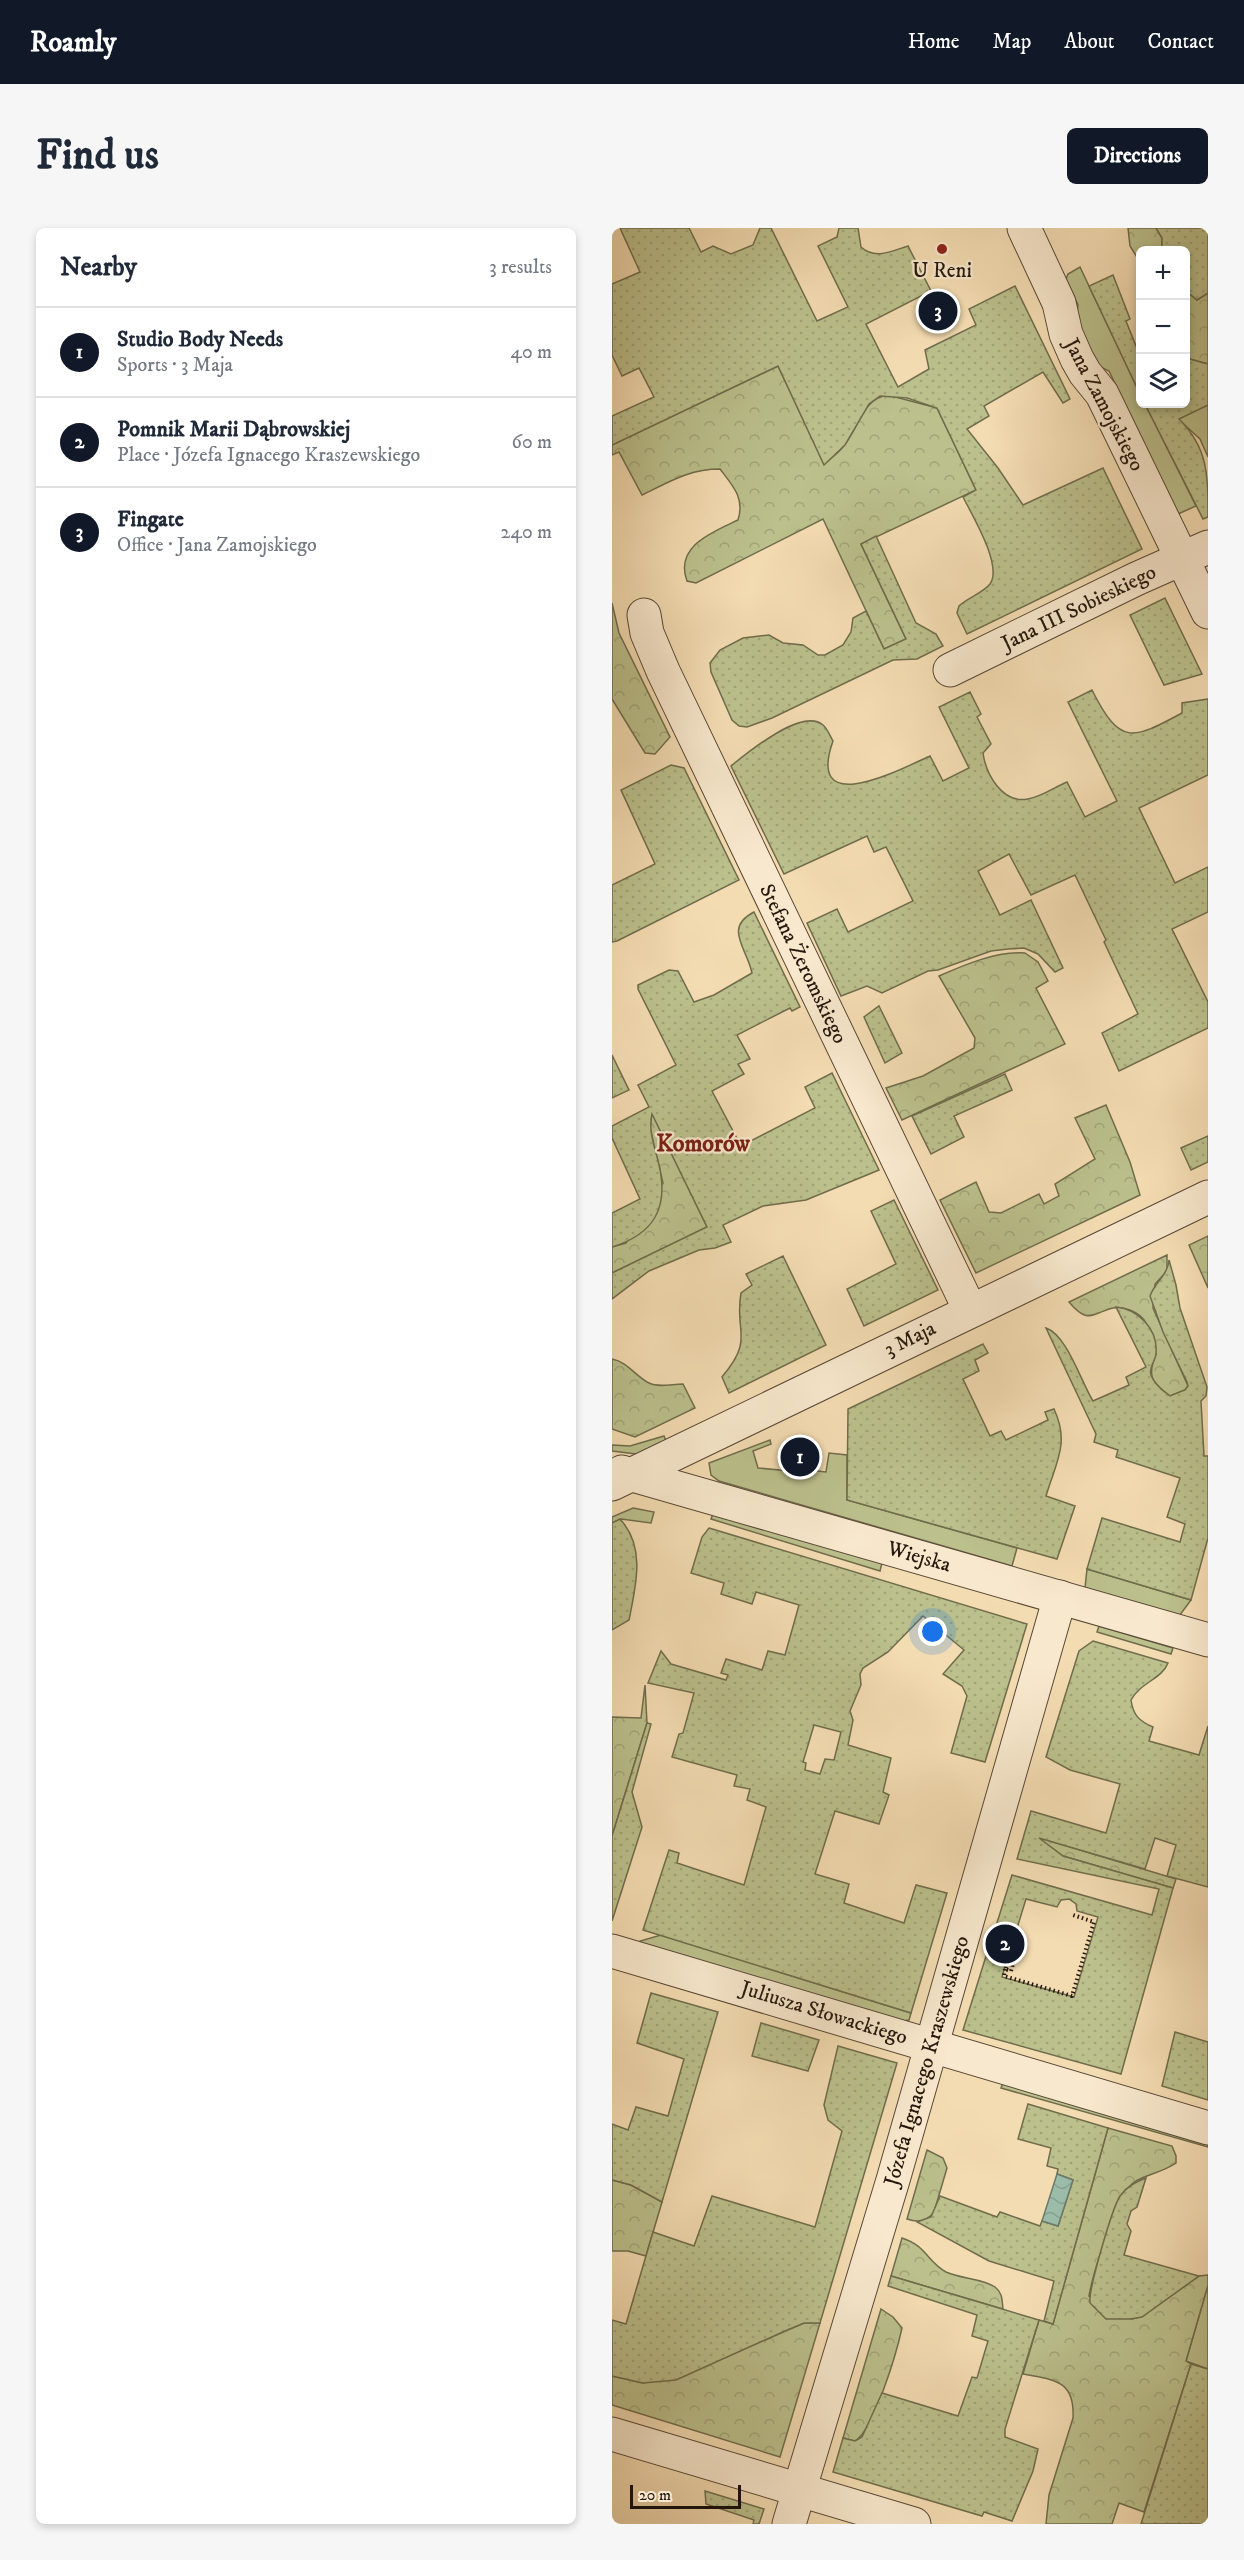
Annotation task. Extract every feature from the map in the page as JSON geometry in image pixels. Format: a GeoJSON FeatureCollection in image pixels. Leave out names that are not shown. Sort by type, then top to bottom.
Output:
{"type":"FeatureCollection","features":[{"type":"Feature","properties":{"kind":"street","name":"Jana Zamojskiego"},"geometry":{"type":"LineString","coordinates":[[1024,228],[1059,303],[1065,334],[1084,373],[1102,394],[1195,553],[1208,612]]}},
{"type":"Feature","properties":{"kind":"street","name":"Jana III Sobieskiego"},"geometry":{"type":"LineString","coordinates":[[950,670],[1195,553]]}},
{"type":"Feature","properties":{"kind":"street","name":"Stefana Żeromskiego"},"geometry":{"type":"LineString","coordinates":[[644,615],[647,633],[663,671],[970,1310]]}},
{"type":"Feature","properties":{"kind":"street","name":"3 Maja"},"geometry":{"type":"LineString","coordinates":[[618,1476],[1208,1197]]}},
{"type":"Feature","properties":{"kind":"street","name":"Wiejska"},"geometry":{"type":"LineString","coordinates":[[618,1476],[1208,1640]]}},
{"type":"Feature","properties":{"kind":"street","name":"Józefa Ignacego Kraszewskiego"},"geometry":{"type":"LineString","coordinates":[[789,2524],[886,2203],[1060,1597]]}},
{"type":"Feature","properties":{"kind":"street","name":"Juliusza Słowackiego"},"geometry":{"type":"LineString","coordinates":[[612,1951],[1208,2128]]}},
{"type":"Feature","properties":{"kind":"street"},"geometry":{"type":"LineString","coordinates":[[612,2434],[914,2524]]}},
{"type":"Feature","properties":{"kind":"path"},"geometry":{"type":"LineString","coordinates":[[989,1949],[1010,1956],[1004,1976],[1072,1995],[1094,1922],[1072,1915]]}},
{"type":"Feature","properties":{"kind":"path"},"geometry":{"type":"LineString","coordinates":[[1005,1969],[1011,1971],[1020,1939],[1023,1941]]}},
{"type":"Feature","properties":{"kind":"green space"},"geometry":{"type":"Polygon","coordinates":[[[620,228],[689,228],[701,252],[713,246],[731,254],[753,245],[760,228],[771,228],[817,321],[848,307],[818,246],[837,237],[839,228],[858,228],[861,247],[872,253],[890,252],[908,246],[931,291],[866,324],[898,387],[929,369],[925,350],[976,325],[969,309],[1015,286],[1070,399],[1063,403],[1043,372],[984,406],[989,416],[967,429],[998,468],[1023,505],[1103,468],[1142,549],[967,634],[957,613],[959,606],[990,584],[993,565],[985,540],[963,497],[976,490],[937,408],[907,398],[880,396],[869,404],[845,445],[824,465],[778,366],[612,445],[612,416],[654,397],[639,368],[622,376],[612,355],[612,284],[640,272],[620,228]]]}},
{"type":"Feature","properties":{"kind":"green space"},"geometry":{"type":"Polygon","coordinates":[[[1128,228],[1156,228],[1162,238],[1162,246],[1136,246],[1136,256],[1130,246],[1128,228]]]}},
{"type":"Feature","properties":{"kind":"green space"},"geometry":{"type":"Polygon","coordinates":[[[1156,228],[1208,228],[1208,293],[1197,300],[1190,294],[1190,246],[1162,246],[1162,238],[1156,228]]]}},
{"type":"Feature","properties":{"kind":"green space"},"geometry":{"type":"Polygon","coordinates":[[[1080,267],[1136,386],[1136,408],[1147,408],[1196,506],[1178,514],[1109,371],[1088,361],[1075,333],[1078,305],[1066,279],[1068,274],[1080,267]]]}},
{"type":"Feature","properties":{"kind":"green space"},"geometry":{"type":"Polygon","coordinates":[[[1113,275],[1130,319],[1126,321],[1136,346],[1136,386],[1089,286],[1113,275]]]}},
{"type":"Feature","properties":{"kind":"green space"},"geometry":{"type":"Polygon","coordinates":[[[1208,293],[1208,364],[1190,359],[1190,294],[1197,300],[1208,293]]]}},
{"type":"Feature","properties":{"kind":"green space"},"geometry":{"type":"Polygon","coordinates":[[[1190,359],[1208,364],[1208,405],[1179,419],[1196,440],[1204,463],[1208,488],[1208,517],[1203,519],[1147,408],[1190,408],[1190,359]]]}},
{"type":"Feature","properties":{"kind":"green space"},"geometry":{"type":"Polygon","coordinates":[[[778,366],[824,464],[843,447],[867,407],[880,397],[888,395],[937,408],[976,490],[861,544],[906,639],[884,649],[823,519],[696,583],[687,581],[684,569],[691,549],[707,535],[738,520],[740,505],[733,487],[720,469],[699,471],[680,477],[642,495],[619,452],[612,455],[612,445],[778,366]]]}},
{"type":"Feature","properties":{"kind":"green space"},"geometry":{"type":"Polygon","coordinates":[[[1208,405],[1208,457],[1200,439],[1178,419],[1208,405]]]}},
{"type":"Feature","properties":{"kind":"green space"},"geometry":{"type":"Polygon","coordinates":[[[876,536],[916,623],[936,634],[943,646],[917,659],[893,660],[772,718],[747,727],[739,726],[732,720],[711,672],[710,663],[720,650],[743,638],[769,635],[783,643],[803,645],[818,655],[825,655],[843,645],[851,632],[853,618],[866,611],[884,649],[906,639],[861,544],[876,536]]]}},
{"type":"Feature","properties":{"kind":"green space"},"geometry":{"type":"Polygon","coordinates":[[[1165,598],[1202,674],[1164,685],[1130,615],[1165,598]]]}},
{"type":"Feature","properties":{"kind":"green space"},"geometry":{"type":"Polygon","coordinates":[[[612,603],[619,633],[670,737],[655,754],[645,753],[612,699],[612,603]]]}},
{"type":"Feature","properties":{"kind":"green space"},"geometry":{"type":"Polygon","coordinates":[[[1092,690],[1111,721],[1129,733],[1151,729],[1182,713],[1182,703],[1208,699],[1208,775],[1139,808],[1175,883],[1208,867],[1208,912],[1172,929],[1208,1002],[1208,1028],[1119,1071],[1102,1033],[1138,1014],[1075,875],[1031,895],[1009,854],[978,871],[1000,915],[1031,900],[1063,968],[1055,972],[1038,954],[1024,948],[991,951],[938,970],[928,971],[882,993],[867,986],[841,996],[807,923],[837,909],[848,932],[913,901],[886,847],[874,852],[867,836],[784,874],[731,766],[775,734],[802,722],[814,721],[824,726],[833,741],[828,765],[832,778],[844,784],[879,778],[930,756],[943,781],[969,768],[939,707],[970,692],[981,714],[977,717],[991,744],[983,753],[988,770],[997,786],[1010,797],[1028,799],[1067,782],[1085,817],[1117,801],[1068,702],[1092,690]]]}},
{"type":"Feature","properties":{"kind":"green space"},"geometry":{"type":"Polygon","coordinates":[[[671,765],[684,768],[739,880],[612,942],[612,885],[655,864],[621,790],[671,765]]]}},
{"type":"Feature","properties":{"kind":"green space"},"geometry":{"type":"Polygon","coordinates":[[[754,912],[800,1007],[792,1011],[790,1008],[737,1035],[750,1059],[738,1064],[744,1074],[712,1091],[741,1146],[815,1108],[805,1087],[832,1073],[879,1170],[806,1200],[763,1206],[723,1225],[731,1242],[715,1248],[699,1250],[649,1271],[612,1299],[612,1273],[707,1227],[652,1114],[651,1133],[662,1180],[660,1206],[648,1227],[626,1242],[612,1247],[612,1213],[640,1199],[612,1138],[612,1126],[649,1107],[638,1085],[676,1065],[638,985],[669,970],[678,971],[694,1002],[714,995],[752,973],[738,932],[745,918],[754,912]]]}},
{"type":"Feature","properties":{"kind":"green space"},"geometry":{"type":"Polygon","coordinates":[[[1025,953],[1038,962],[1048,981],[1036,988],[1065,1044],[902,1120],[886,1088],[923,1076],[974,1048],[975,1038],[939,976],[992,956],[1025,953]]]}},
{"type":"Feature","properties":{"kind":"green space"},"geometry":{"type":"Polygon","coordinates":[[[879,1006],[902,1053],[885,1063],[864,1017],[879,1006]]]}},
{"type":"Feature","properties":{"kind":"green space"},"geometry":{"type":"Polygon","coordinates":[[[612,1055],[629,1090],[612,1098],[612,1055]]]}},
{"type":"Feature","properties":{"kind":"green space"},"geometry":{"type":"Polygon","coordinates":[[[1005,1074],[1012,1090],[954,1116],[964,1137],[931,1154],[912,1116],[1005,1074]]]}},
{"type":"Feature","properties":{"kind":"green space"},"geometry":{"type":"Polygon","coordinates":[[[1106,1105],[1130,1162],[1140,1195],[976,1273],[940,1200],[976,1182],[989,1212],[1001,1213],[1039,1194],[1044,1204],[1059,1196],[1055,1184],[1095,1159],[1075,1118],[1106,1105]]]}},
{"type":"Feature","properties":{"kind":"green space"},"geometry":{"type":"Polygon","coordinates":[[[652,1113],[707,1227],[612,1273],[612,1247],[626,1243],[663,1183],[650,1128],[652,1113]]]}},
{"type":"Feature","properties":{"kind":"green space"},"geometry":{"type":"Polygon","coordinates":[[[1208,1136],[1208,1162],[1191,1170],[1181,1148],[1208,1136]]]}},
{"type":"Feature","properties":{"kind":"green space"},"geometry":{"type":"Polygon","coordinates":[[[894,1200],[938,1290],[864,1326],[847,1289],[896,1264],[871,1211],[894,1200]]]}},
{"type":"Feature","properties":{"kind":"green space"},"geometry":{"type":"Polygon","coordinates":[[[1208,1236],[1208,1288],[1189,1245],[1208,1236]]]}},
{"type":"Feature","properties":{"kind":"green space"},"geometry":{"type":"Polygon","coordinates":[[[1167,1255],[1167,1271],[1155,1284],[1153,1308],[1188,1386],[1185,1390],[1170,1396],[1152,1378],[1151,1373],[1156,1354],[1148,1327],[1139,1315],[1130,1310],[1114,1308],[1087,1316],[1069,1302],[1167,1255]]]}},
{"type":"Feature","properties":{"kind":"green space"},"geometry":{"type":"Polygon","coordinates":[[[783,1256],[826,1345],[729,1393],[722,1377],[732,1364],[741,1344],[741,1293],[752,1285],[746,1274],[783,1256]]]}},
{"type":"Feature","properties":{"kind":"green space"},"geometry":{"type":"Polygon","coordinates":[[[1169,1260],[1180,1308],[1207,1387],[1206,1396],[1201,1401],[1204,1456],[1208,1456],[1208,1538],[1191,1600],[1087,1569],[1102,1518],[1180,1542],[1185,1524],[1167,1517],[1180,1478],[1116,1457],[1118,1450],[1094,1442],[1096,1434],[1046,1328],[1054,1332],[1067,1349],[1093,1401],[1129,1385],[1126,1377],[1146,1367],[1116,1307],[1132,1312],[1145,1322],[1154,1336],[1156,1353],[1150,1372],[1154,1381],[1170,1396],[1185,1390],[1188,1386],[1187,1382],[1163,1332],[1150,1296],[1166,1270],[1169,1260]]]}},
{"type":"Feature","properties":{"kind":"green space"},"geometry":{"type":"Polygon","coordinates":[[[983,1344],[988,1353],[975,1360],[979,1371],[963,1379],[990,1436],[1001,1431],[1006,1440],[1048,1420],[1045,1412],[1054,1409],[1059,1421],[1060,1452],[1046,1496],[1075,1506],[1057,1559],[847,1500],[848,1409],[983,1344]]]}},
{"type":"Feature","properties":{"kind":"green space"},"geometry":{"type":"Polygon","coordinates":[[[612,1359],[623,1363],[644,1380],[653,1384],[661,1386],[683,1384],[695,1408],[635,1437],[612,1429],[612,1359]]]}},
{"type":"Feature","properties":{"kind":"green space"},"geometry":{"type":"Polygon","coordinates":[[[664,1436],[667,1443],[644,1455],[612,1451],[612,1445],[630,1446],[664,1436]]]}},
{"type":"Feature","properties":{"kind":"green space"},"geometry":{"type":"Polygon","coordinates":[[[770,1440],[771,1444],[753,1451],[758,1468],[790,1471],[791,1468],[826,1472],[829,1453],[847,1455],[847,1500],[1017,1548],[1012,1566],[719,1481],[711,1475],[709,1463],[770,1440]]]}},
{"type":"Feature","properties":{"kind":"green space"},"geometry":{"type":"Polygon","coordinates":[[[633,1508],[654,1512],[651,1523],[621,1519],[612,1523],[612,1517],[633,1508]]]}},
{"type":"Feature","properties":{"kind":"green space"},"geometry":{"type":"Polygon","coordinates":[[[713,1514],[882,1563],[880,1571],[711,1519],[713,1514]]]}},
{"type":"Feature","properties":{"kind":"green space"},"geometry":{"type":"Polygon","coordinates":[[[620,1519],[633,1542],[637,1567],[629,1620],[612,1630],[612,1523],[620,1519]]]}},
{"type":"Feature","properties":{"kind":"green space"},"geometry":{"type":"Polygon","coordinates":[[[709,1528],[1027,1624],[985,1762],[951,1753],[967,1696],[962,1686],[943,1674],[964,1650],[923,1616],[888,1652],[863,1668],[860,1674],[861,1685],[850,1711],[853,1720],[848,1745],[891,1758],[883,1792],[889,1795],[879,1824],[835,1811],[815,1874],[849,1884],[844,1903],[904,1923],[916,1885],[947,1893],[911,2013],[643,1930],[669,1850],[679,1853],[677,1863],[744,1885],[766,1807],[747,1800],[750,1789],[734,1786],[737,1775],[672,1757],[679,1734],[683,1733],[694,1693],[648,1683],[661,1651],[671,1664],[726,1680],[728,1675],[721,1673],[726,1659],[762,1670],[768,1651],[785,1655],[799,1605],[756,1592],[752,1604],[721,1594],[724,1583],[691,1573],[702,1537],[709,1528]],[[814,1725],[803,1762],[806,1763],[805,1770],[820,1774],[825,1759],[834,1760],[841,1732],[814,1725]]]}},
{"type":"Feature","properties":{"kind":"green space"},"geometry":{"type":"Polygon","coordinates":[[[1087,1569],[1191,1600],[1180,1615],[1085,1588],[1087,1569]]]}},
{"type":"Feature","properties":{"kind":"green space"},"geometry":{"type":"Polygon","coordinates":[[[1099,1626],[1173,1648],[1171,1654],[1097,1632],[1099,1626]]]}},
{"type":"Feature","properties":{"kind":"green space"},"geometry":{"type":"Polygon","coordinates":[[[1093,1641],[1168,1663],[1161,1673],[1140,1689],[1131,1700],[1133,1710],[1138,1717],[1153,1727],[1149,1741],[1199,1755],[1208,1726],[1208,1887],[1167,1876],[1176,1845],[1155,1838],[1145,1869],[1039,1838],[1063,1856],[1173,1888],[1121,2074],[963,2030],[987,1953],[1007,1959],[1002,1977],[1074,1997],[1098,1917],[1077,1911],[1076,1904],[1069,1899],[1061,1900],[1057,1907],[1026,1899],[1010,1951],[990,1945],[1012,1875],[1152,1915],[1159,1889],[1017,1859],[1031,1811],[1106,1833],[1120,1784],[1070,1770],[1046,1757],[1079,1651],[1093,1641]]]}},
{"type":"Feature","properties":{"kind":"green space"},"geometry":{"type":"Polygon","coordinates":[[[645,1685],[647,1723],[612,1836],[612,1717],[641,1718],[645,1685]]]}},
{"type":"Feature","properties":{"kind":"green space"},"geometry":{"type":"Polygon","coordinates":[[[647,1723],[651,1724],[632,1792],[642,1827],[612,1921],[612,1836],[647,1723]]]}},
{"type":"Feature","properties":{"kind":"green space"},"geometry":{"type":"Polygon","coordinates":[[[1037,1837],[1176,1879],[1173,1888],[1063,1856],[1037,1837]]]}},
{"type":"Feature","properties":{"kind":"green space"},"geometry":{"type":"Polygon","coordinates":[[[661,1935],[911,2013],[909,2020],[904,2021],[639,1944],[640,1941],[661,1935]]]}},
{"type":"Feature","properties":{"kind":"green space"},"geometry":{"type":"Polygon","coordinates":[[[651,1993],[718,2012],[662,2202],[631,2185],[612,2180],[612,2124],[628,2130],[636,2107],[668,2116],[684,2059],[637,2043],[651,1993]]]}},
{"type":"Feature","properties":{"kind":"green space"},"geometry":{"type":"Polygon","coordinates":[[[761,2023],[819,2040],[808,2071],[752,2056],[761,2023]]]}},
{"type":"Feature","properties":{"kind":"green space"},"geometry":{"type":"Polygon","coordinates":[[[1175,2032],[1208,2042],[1208,2100],[1162,2086],[1175,2032]]]}},
{"type":"Feature","properties":{"kind":"green space"},"geometry":{"type":"Polygon","coordinates":[[[838,2046],[897,2063],[820,2323],[804,2323],[676,2380],[643,2383],[612,2376],[612,2320],[626,2324],[653,2232],[694,2246],[712,2196],[815,2227],[842,2131],[828,2120],[824,2105],[838,2046]]]}},
{"type":"Feature","properties":{"kind":"green space"},"geometry":{"type":"Polygon","coordinates":[[[1003,2083],[1208,2142],[1208,2147],[1001,2088],[1003,2083]]]}},
{"type":"Feature","properties":{"kind":"green space"},"geometry":{"type":"Polygon","coordinates":[[[1028,2104],[1108,2128],[1053,2324],[1044,2321],[1054,2281],[989,2261],[917,2222],[931,2217],[940,2196],[997,2217],[1000,2212],[1040,2226],[1042,2221],[1058,2226],[1073,2180],[1057,2174],[1058,2169],[1047,2166],[1051,2148],[1018,2139],[1028,2104]]]}},
{"type":"Feature","properties":{"kind":"green space"},"geometry":{"type":"Polygon","coordinates":[[[1108,2128],[1172,2146],[1176,2163],[1137,2180],[1127,2191],[1106,2236],[1089,2296],[1132,2319],[1142,2316],[1199,2276],[1208,2275],[1208,2285],[1186,2361],[1191,2364],[1144,2512],[1119,2503],[1112,2524],[1046,2524],[1049,2495],[1073,2418],[1073,2405],[1066,2389],[1060,2384],[1053,2380],[1023,2374],[1039,2320],[1053,2324],[1108,2128]]]}},
{"type":"Feature","properties":{"kind":"green space"},"geometry":{"type":"Polygon","coordinates":[[[927,2150],[943,2158],[947,2168],[934,2212],[925,2220],[907,2219],[927,2150]]]}},
{"type":"Feature","properties":{"kind":"green space"},"geometry":{"type":"Polygon","coordinates":[[[1146,2178],[1137,2207],[1131,2211],[1127,2224],[1131,2231],[1124,2255],[1199,2276],[1142,2317],[1106,2319],[1090,2303],[1101,2249],[1120,2196],[1129,2187],[1146,2178]]]}},
{"type":"Feature","properties":{"kind":"green space"},"geometry":{"type":"Polygon","coordinates":[[[612,2180],[631,2185],[662,2202],[646,2256],[628,2251],[612,2251],[612,2180]]]}},
{"type":"Feature","properties":{"kind":"green space"},"geometry":{"type":"Polygon","coordinates":[[[902,2238],[917,2245],[946,2272],[984,2282],[998,2289],[1003,2309],[891,2276],[902,2238]]]}},
{"type":"Feature","properties":{"kind":"green space"},"geometry":{"type":"Polygon","coordinates":[[[891,2276],[1039,2320],[1005,2429],[1005,2437],[1038,2449],[1033,2471],[1012,2521],[984,2512],[982,2516],[833,2472],[843,2438],[855,2441],[862,2437],[882,2393],[958,2416],[972,2377],[977,2378],[988,2341],[972,2336],[977,2315],[888,2286],[891,2276]]]}},
{"type":"Feature","properties":{"kind":"green space"},"geometry":{"type":"Polygon","coordinates":[[[1208,2285],[1208,2369],[1186,2361],[1208,2285]]]}},
{"type":"Feature","properties":{"kind":"green space"},"geometry":{"type":"Polygon","coordinates":[[[881,2309],[893,2317],[902,2328],[877,2406],[870,2422],[855,2441],[843,2438],[881,2309]]]}},
{"type":"Feature","properties":{"kind":"green space"},"geometry":{"type":"Polygon","coordinates":[[[804,2323],[820,2323],[780,2457],[612,2405],[612,2376],[643,2383],[700,2368],[804,2323]]]}},
{"type":"Feature","properties":{"kind":"green space"},"geometry":{"type":"Polygon","coordinates":[[[1191,2364],[1208,2369],[1208,2524],[1141,2524],[1191,2364]]]}},
{"type":"Feature","properties":{"kind":"green space"},"geometry":{"type":"Polygon","coordinates":[[[705,2491],[764,2509],[759,2524],[753,2524],[754,2520],[706,2504],[705,2491]]]}},
{"type":"Feature","properties":{"kind":"water"},"geometry":{"type":"Polygon","coordinates":[[[1057,2174],[1073,2180],[1058,2226],[1042,2221],[1057,2174]]]}},
{"type":"Feature","properties":{"kind":"place","name":"U Reni"},"geometry":{"type":"Point","coordinates":[942,249]}},
{"type":"Feature","properties":{"kind":"place","name":"Fingate"},"geometry":{"type":"Point","coordinates":[938,311]}},
{"type":"Feature","properties":{"kind":"place","name":"Studio Body Needs"},"geometry":{"type":"Point","coordinates":[800,1457]}},
{"type":"Feature","properties":{"kind":"place","name":"Pomnik Marii Dąbrowskiej"},"geometry":{"type":"Point","coordinates":[1005,1944]}},
{"type":"Feature","properties":{"kind":"district","name":"Komorów"},"geometry":{"type":"Point","coordinates":[703,1144]}}]}
